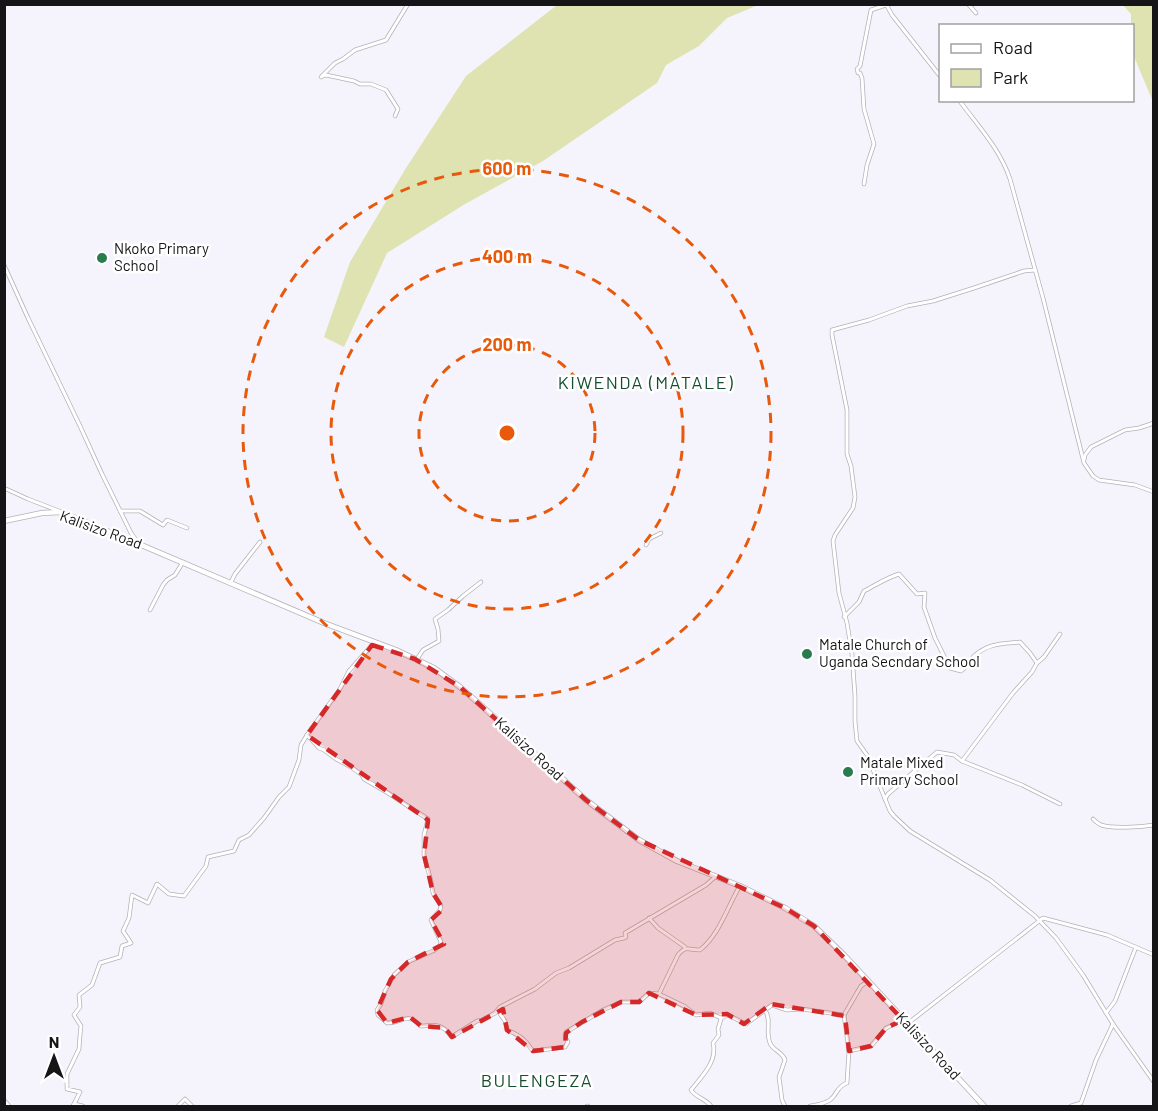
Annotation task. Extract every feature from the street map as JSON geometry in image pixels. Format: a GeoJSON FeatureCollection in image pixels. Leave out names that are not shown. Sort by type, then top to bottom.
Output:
{"type":"FeatureCollection","features":[{"type":"Feature","properties":{"kind":"street"},"geometry":{"type":"LineString","coordinates":[[395,116],[398,109],[386,90],[371,84],[360,84],[326,75],[321,77],[335,63],[355,50],[386,40],[408,4]]}},
{"type":"Feature","properties":{"kind":"street"},"geometry":{"type":"LineString","coordinates":[[968,4],[976,13]]}},
{"type":"Feature","properties":{"kind":"street"},"geometry":{"type":"LineString","coordinates":[[864,184],[874,144],[864,109],[862,78],[857,69],[860,66],[871,10],[886,5],[939,75]]}},
{"type":"Feature","properties":{"kind":"street"},"geometry":{"type":"LineString","coordinates":[[961,102],[992,143],[1005,165],[1015,194],[1084,462],[1093,477],[1099,480],[1135,485],[1154,492]]}},
{"type":"Feature","properties":{"kind":"street"},"geometry":{"type":"LineString","coordinates":[[4,265],[130,532],[139,544]]}},
{"type":"Feature","properties":{"kind":"street"},"geometry":{"type":"LineString","coordinates":[[1035,270],[1021,272],[933,301],[907,306],[864,322],[832,330],[847,410],[848,454],[855,497],[853,508],[832,541],[839,593],[852,654],[855,721],[858,741],[867,755],[894,816],[910,831],[990,880],[1056,938],[1154,1082]]}},
{"type":"Feature","properties":{"kind":"street"},"geometry":{"type":"LineString","coordinates":[[1084,462],[1085,454],[1091,447],[1125,430],[1154,423]]}},
{"type":"Feature","properties":{"kind":"street"},"geometry":{"type":"LineString","coordinates":[[4,488],[61,512]]}},
{"type":"Feature","properties":{"kind":"street"},"geometry":{"type":"LineString","coordinates":[[120,511],[140,511],[163,525],[167,520],[187,528]]}},
{"type":"Feature","properties":{"kind":"street","name":"Kalisizo Road"},"geometry":{"type":"LineString","coordinates":[[4,521],[42,513],[61,512],[324,623],[383,645],[440,672],[460,687],[575,791],[639,840],[664,854],[740,886],[793,912],[814,926],[984,1107]]}},
{"type":"Feature","properties":{"kind":"street"},"geometry":{"type":"LineString","coordinates":[[129,539],[130,532]]}},
{"type":"Feature","properties":{"kind":"street"},"geometry":{"type":"LineString","coordinates":[[646,545],[649,539],[661,532]]}},
{"type":"Feature","properties":{"kind":"street"},"geometry":{"type":"LineString","coordinates":[[231,582],[260,542]]}},
{"type":"Feature","properties":{"kind":"street"},"geometry":{"type":"LineString","coordinates":[[150,610],[163,585],[175,575],[183,562]]}},
{"type":"Feature","properties":{"kind":"street"},"geometry":{"type":"LineString","coordinates":[[844,617],[859,602],[864,591],[886,578],[899,574],[917,594],[925,593],[924,607],[935,638],[950,668],[962,671],[972,658],[987,646],[1017,642],[1020,642],[1030,653],[1036,663]]}},
{"type":"Feature","properties":{"kind":"street"},"geometry":{"type":"LineString","coordinates":[[416,659],[423,650],[439,641],[435,619],[481,582]]}},
{"type":"Feature","properties":{"kind":"street"},"geometry":{"type":"LineString","coordinates":[[962,761],[1060,634]]}},
{"type":"Feature","properties":{"kind":"street"},"geometry":{"type":"LineString","coordinates":[[83,1107],[74,1105],[80,1092],[67,1089],[67,1074],[79,1049],[81,1026],[74,1015],[80,1007],[79,995],[92,985],[100,963],[120,957],[122,946],[131,943],[123,931],[129,918],[132,896],[148,903],[157,884],[169,894],[184,896],[206,866],[208,857],[234,851],[239,840],[249,835],[289,787],[300,760],[301,745],[340,689],[349,671],[372,645],[383,645]]}},
{"type":"Feature","properties":{"kind":"street"},"geometry":{"type":"LineString","coordinates":[[307,735],[319,748],[428,819],[424,835],[424,855],[433,892],[441,906],[431,920],[441,942],[435,950],[408,963],[394,975],[377,1010],[378,1015],[387,1023],[406,1018],[414,1019],[421,1026],[439,1026],[452,1036],[543,984],[556,973],[570,968],[615,940],[624,939],[625,933],[706,885],[715,877]]}},
{"type":"Feature","properties":{"kind":"street"},"geometry":{"type":"LineString","coordinates":[[885,800],[888,794],[937,752],[954,754],[962,761],[1022,785],[1060,804]]}},
{"type":"Feature","properties":{"kind":"street"},"geometry":{"type":"LineString","coordinates":[[1093,819],[1101,825],[1111,826],[1154,825]]}},
{"type":"Feature","properties":{"kind":"street"},"geometry":{"type":"LineString","coordinates":[[650,918],[658,928],[686,948],[700,950],[714,936],[740,886]]}},
{"type":"Feature","properties":{"kind":"street"},"geometry":{"type":"LineString","coordinates":[[849,1051],[871,1046],[886,1028],[905,1022],[1045,918],[1101,933],[1154,955]]}},
{"type":"Feature","properties":{"kind":"street"},"geometry":{"type":"LineString","coordinates":[[1106,1013],[1115,1001],[1136,947]]}},
{"type":"Feature","properties":{"kind":"street"},"geometry":{"type":"LineString","coordinates":[[659,994],[678,955],[686,948]]}},
{"type":"Feature","properties":{"kind":"street"},"geometry":{"type":"LineString","coordinates":[[810,1107],[829,1101],[842,1085],[847,1083],[849,1051],[844,1015],[861,986],[868,981]]}},
{"type":"Feature","properties":{"kind":"street"},"geometry":{"type":"LineString","coordinates":[[498,1011],[505,1021],[507,1030],[518,1034],[533,1051],[565,1047],[568,1042],[565,1037],[566,1032],[603,1010],[621,1002],[639,1002],[649,993],[659,994],[684,1006],[696,1015],[711,1013],[722,1018]]}},
{"type":"Feature","properties":{"kind":"street"},"geometry":{"type":"LineString","coordinates":[[711,1107],[691,1090],[711,1063],[715,1051],[713,1042],[719,1035],[718,1029],[722,1018],[728,1015],[746,1024],[774,1005],[787,1010],[801,1009],[844,1015]]}},
{"type":"Feature","properties":{"kind":"street"},"geometry":{"type":"LineString","coordinates":[[765,1010],[769,1017],[767,1033],[770,1044],[782,1053],[785,1060],[779,1077],[785,1107]]}},
{"type":"Feature","properties":{"kind":"street"},"geometry":{"type":"LineString","coordinates":[[1071,1107],[1081,1105],[1096,1060],[1113,1024]]}},
{"type":"Feature","properties":{"kind":"street"},"geometry":{"type":"LineString","coordinates":[[178,1107],[185,1099],[192,1107]]}},
{"type":"Feature","properties":{"kind":"street"},"geometry":{"type":"LineString","coordinates":[[4,1100],[9,1107]]}},
{"type":"Feature","properties":{"kind":"highlighted area"},"geometry":{"type":"Polygon","coordinates":[[[372,645],[415,659],[460,687],[586,800],[639,840],[785,908],[814,926],[903,1020],[886,1028],[871,1046],[849,1051],[845,1016],[771,1004],[744,1024],[727,1014],[696,1015],[649,993],[639,1002],[621,1002],[582,1022],[566,1033],[565,1047],[533,1051],[507,1030],[503,1009],[452,1037],[445,1028],[421,1026],[410,1017],[387,1023],[377,1010],[391,979],[408,962],[444,944],[431,920],[443,909],[433,893],[424,855],[428,820],[307,735],[372,645]]]}},
{"type":"Feature","properties":{"kind":"green space"},"geometry":{"type":"Polygon","coordinates":[[[557,5],[758,5],[727,18],[699,46],[666,65],[657,83],[543,161],[465,204],[387,253],[344,347],[324,337],[350,262],[406,168],[466,76],[557,5]]]}},
{"type":"Feature","properties":{"kind":"green space"},"geometry":{"type":"Polygon","coordinates":[[[1123,5],[1153,5],[1153,102],[1134,56],[1134,24],[1131,24],[1131,14],[1123,5]]]}},
{"type":"Feature","properties":{"kind":"place","name":"Nkoko Primary School"},"geometry":{"type":"Point","coordinates":[102,258]}},
{"type":"Feature","properties":{"kind":"place","name":"Matale Church of Uganda Secndary School"},"geometry":{"type":"Point","coordinates":[807,654]}},
{"type":"Feature","properties":{"kind":"place","name":"Matale Mixed Primary School"},"geometry":{"type":"Point","coordinates":[848,772]}},
{"type":"Feature","properties":{"kind":"district","name":"KIWENDA (MATALE)"},"geometry":{"type":"Point","coordinates":[646,383]}},
{"type":"Feature","properties":{"kind":"district","name":"BULENGEZA"},"geometry":{"type":"Point","coordinates":[537,1081]}}]}
